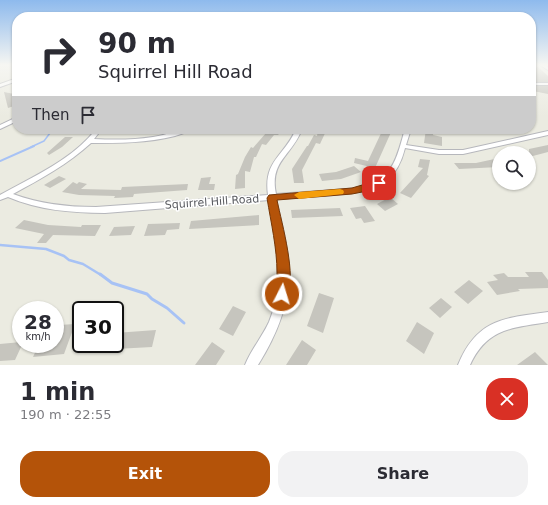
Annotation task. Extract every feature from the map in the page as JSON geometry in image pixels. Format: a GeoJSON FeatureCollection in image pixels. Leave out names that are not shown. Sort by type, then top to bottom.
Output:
{"type":"FeatureCollection","features":[{"type":"Feature","properties":{"kind":"street"},"geometry":{"type":"LineString","coordinates":[[0,86],[10,82]]}},
{"type":"Feature","properties":{"kind":"street"},"geometry":{"type":"LineString","coordinates":[[536,84],[548,84]]}},
{"type":"Feature","properties":{"kind":"street"},"geometry":{"type":"LineString","coordinates":[[0,127],[12,121]]}},
{"type":"Feature","properties":{"kind":"street"},"geometry":{"type":"LineString","coordinates":[[403,146],[439,152],[463,152],[548,133]]}},
{"type":"Feature","properties":{"kind":"street"},"geometry":{"type":"LineString","coordinates":[[3,196],[74,154],[90,141],[95,134]]}},
{"type":"Feature","properties":{"kind":"street"},"geometry":{"type":"LineString","coordinates":[[90,141],[145,141],[164,138],[176,134]]}},
{"type":"Feature","properties":{"kind":"street"},"geometry":{"type":"LineString","coordinates":[[251,365],[262,349],[273,326],[282,294],[284,275],[283,259],[270,184],[273,166],[296,134]]}},
{"type":"Feature","properties":{"kind":"street","name":"Squirrel Hill Road"},"geometry":{"type":"LineString","coordinates":[[3,196],[38,204],[78,210],[117,210],[352,191],[374,185],[387,178],[393,172],[407,134]]}},
{"type":"Feature","properties":{"kind":"street"},"geometry":{"type":"LineString","coordinates":[[464,365],[475,343],[488,332],[508,323],[548,317]]}},
{"type":"Feature","properties":{"kind":"building"},"geometry":{"type":"Polygon","coordinates":[[[536,86],[548,86],[548,94],[536,92],[536,86]]]}},
{"type":"Feature","properties":{"kind":"building"},"geometry":{"type":"Polygon","coordinates":[[[4,92],[12,94],[12,107],[8,108],[4,92]]]}},
{"type":"Feature","properties":{"kind":"building"},"geometry":{"type":"Polygon","coordinates":[[[265,134],[279,134],[274,135],[266,145],[262,144],[256,157],[254,157],[250,172],[245,171],[245,188],[235,189],[236,175],[238,174],[251,147],[253,148],[265,134]]]}},
{"type":"Feature","properties":{"kind":"building"},"geometry":{"type":"Polygon","coordinates":[[[317,134],[325,134],[320,144],[316,143],[302,170],[304,183],[294,183],[292,169],[314,135],[317,136],[317,134]]]}},
{"type":"Feature","properties":{"kind":"building"},"geometry":{"type":"Polygon","coordinates":[[[381,134],[390,134],[375,168],[354,163],[355,158],[368,161],[381,134]]]}},
{"type":"Feature","properties":{"kind":"building"},"geometry":{"type":"Polygon","coordinates":[[[425,134],[433,134],[442,137],[442,146],[424,143],[425,134]]]}},
{"type":"Feature","properties":{"kind":"building"},"geometry":{"type":"Polygon","coordinates":[[[65,137],[73,137],[62,147],[49,155],[47,153],[65,137]]]}},
{"type":"Feature","properties":{"kind":"building"},"geometry":{"type":"Polygon","coordinates":[[[548,145],[548,152],[536,155],[536,148],[548,145]]]}},
{"type":"Feature","properties":{"kind":"building"},"geometry":{"type":"Polygon","coordinates":[[[420,159],[430,160],[427,175],[429,176],[411,198],[400,193],[423,168],[418,167],[420,159]]]}},
{"type":"Feature","properties":{"kind":"building"},"geometry":{"type":"Polygon","coordinates":[[[492,160],[492,167],[459,169],[454,163],[476,163],[492,160]]]}},
{"type":"Feature","properties":{"kind":"building"},"geometry":{"type":"Polygon","coordinates":[[[354,166],[361,172],[341,179],[322,181],[319,174],[336,172],[354,166]]]}},
{"type":"Feature","properties":{"kind":"building"},"geometry":{"type":"Polygon","coordinates":[[[59,176],[66,179],[50,188],[44,185],[59,176]]]}},
{"type":"Feature","properties":{"kind":"building"},"geometry":{"type":"Polygon","coordinates":[[[211,177],[209,184],[215,184],[214,190],[198,190],[201,178],[211,177]]]}},
{"type":"Feature","properties":{"kind":"building"},"geometry":{"type":"Polygon","coordinates":[[[73,182],[77,184],[79,182],[87,184],[81,189],[121,190],[122,187],[188,184],[187,190],[134,194],[133,197],[114,198],[115,196],[79,195],[62,192],[73,182]]]}},
{"type":"Feature","properties":{"kind":"building"},"geometry":{"type":"Polygon","coordinates":[[[390,197],[398,204],[385,211],[377,204],[390,197]]]}},
{"type":"Feature","properties":{"kind":"building"},"geometry":{"type":"Polygon","coordinates":[[[365,206],[375,221],[364,223],[361,218],[356,219],[350,208],[365,206]]]}},
{"type":"Feature","properties":{"kind":"building"},"geometry":{"type":"Polygon","coordinates":[[[340,208],[343,216],[292,218],[291,210],[340,208]]]}},
{"type":"Feature","properties":{"kind":"building"},"geometry":{"type":"Polygon","coordinates":[[[259,215],[259,225],[189,229],[191,221],[259,215]]]}},
{"type":"Feature","properties":{"kind":"building"},"geometry":{"type":"Polygon","coordinates":[[[24,220],[48,225],[81,227],[82,225],[101,225],[95,236],[53,235],[46,243],[37,243],[44,234],[15,228],[24,220]]]}},
{"type":"Feature","properties":{"kind":"building"},"geometry":{"type":"Polygon","coordinates":[[[180,223],[179,229],[167,230],[165,235],[144,236],[148,224],[180,223]]]}},
{"type":"Feature","properties":{"kind":"building"},"geometry":{"type":"Polygon","coordinates":[[[135,226],[131,235],[109,236],[114,227],[135,226]]]}},
{"type":"Feature","properties":{"kind":"building"},"geometry":{"type":"Polygon","coordinates":[[[525,272],[542,272],[548,280],[548,288],[518,289],[520,291],[497,295],[487,282],[498,280],[493,275],[504,273],[508,277],[529,277],[525,272]]]}},
{"type":"Feature","properties":{"kind":"building"},"geometry":{"type":"Polygon","coordinates":[[[469,280],[483,291],[468,304],[454,292],[469,280]]]}},
{"type":"Feature","properties":{"kind":"building"},"geometry":{"type":"Polygon","coordinates":[[[319,293],[334,298],[323,333],[307,326],[319,293]]]}},
{"type":"Feature","properties":{"kind":"building"},"geometry":{"type":"Polygon","coordinates":[[[441,298],[452,307],[440,318],[429,308],[441,298]]]}},
{"type":"Feature","properties":{"kind":"building"},"geometry":{"type":"Polygon","coordinates":[[[233,306],[246,312],[233,336],[219,329],[233,306]]]}},
{"type":"Feature","properties":{"kind":"building"},"geometry":{"type":"Polygon","coordinates":[[[417,322],[434,333],[424,354],[406,341],[417,322]]]}},
{"type":"Feature","properties":{"kind":"building"},"geometry":{"type":"Polygon","coordinates":[[[72,324],[72,332],[64,354],[33,357],[35,353],[64,353],[64,325],[72,324]]]}},
{"type":"Feature","properties":{"kind":"building"},"geometry":{"type":"Polygon","coordinates":[[[156,330],[152,347],[124,349],[124,332],[156,330]]]}},
{"type":"Feature","properties":{"kind":"building"},"geometry":{"type":"Polygon","coordinates":[[[302,340],[316,350],[307,365],[286,365],[302,340]]]}},
{"type":"Feature","properties":{"kind":"building"},"geometry":{"type":"Polygon","coordinates":[[[212,342],[225,351],[216,365],[195,365],[212,342]]]}},
{"type":"Feature","properties":{"kind":"building"},"geometry":{"type":"Polygon","coordinates":[[[12,343],[12,353],[18,353],[15,360],[0,361],[0,344],[12,343]]]}},
{"type":"Feature","properties":{"kind":"building"},"geometry":{"type":"Polygon","coordinates":[[[535,352],[548,365],[517,365],[535,352]]]}},
{"type":"Feature","properties":{"kind":"waterway"},"geometry":{"type":"LineString","coordinates":[[31,147],[44,141],[49,134]]}},
{"type":"Feature","properties":{"kind":"waterway"},"geometry":{"type":"LineString","coordinates":[[0,161],[34,146]]}},
{"type":"Feature","properties":{"kind":"waterway"},"geometry":{"type":"LineString","coordinates":[[0,245],[46,249],[64,256],[69,260],[83,264],[101,275]]}},
{"type":"Feature","properties":{"kind":"waterway"},"geometry":{"type":"LineString","coordinates":[[100,274],[112,283],[147,294],[152,299],[167,308],[184,323]]}},
{"type":"Feature","properties":{"kind":"slow traffic"},"geometry":{"type":"LineString","coordinates":[[299,195],[340,192]]}},
{"type":"Feature","properties":{"kind":"route"},"geometry":{"type":"LineString","coordinates":[[282,294],[284,275],[283,259],[272,198],[352,191],[364,189],[379,183]]}}]}
